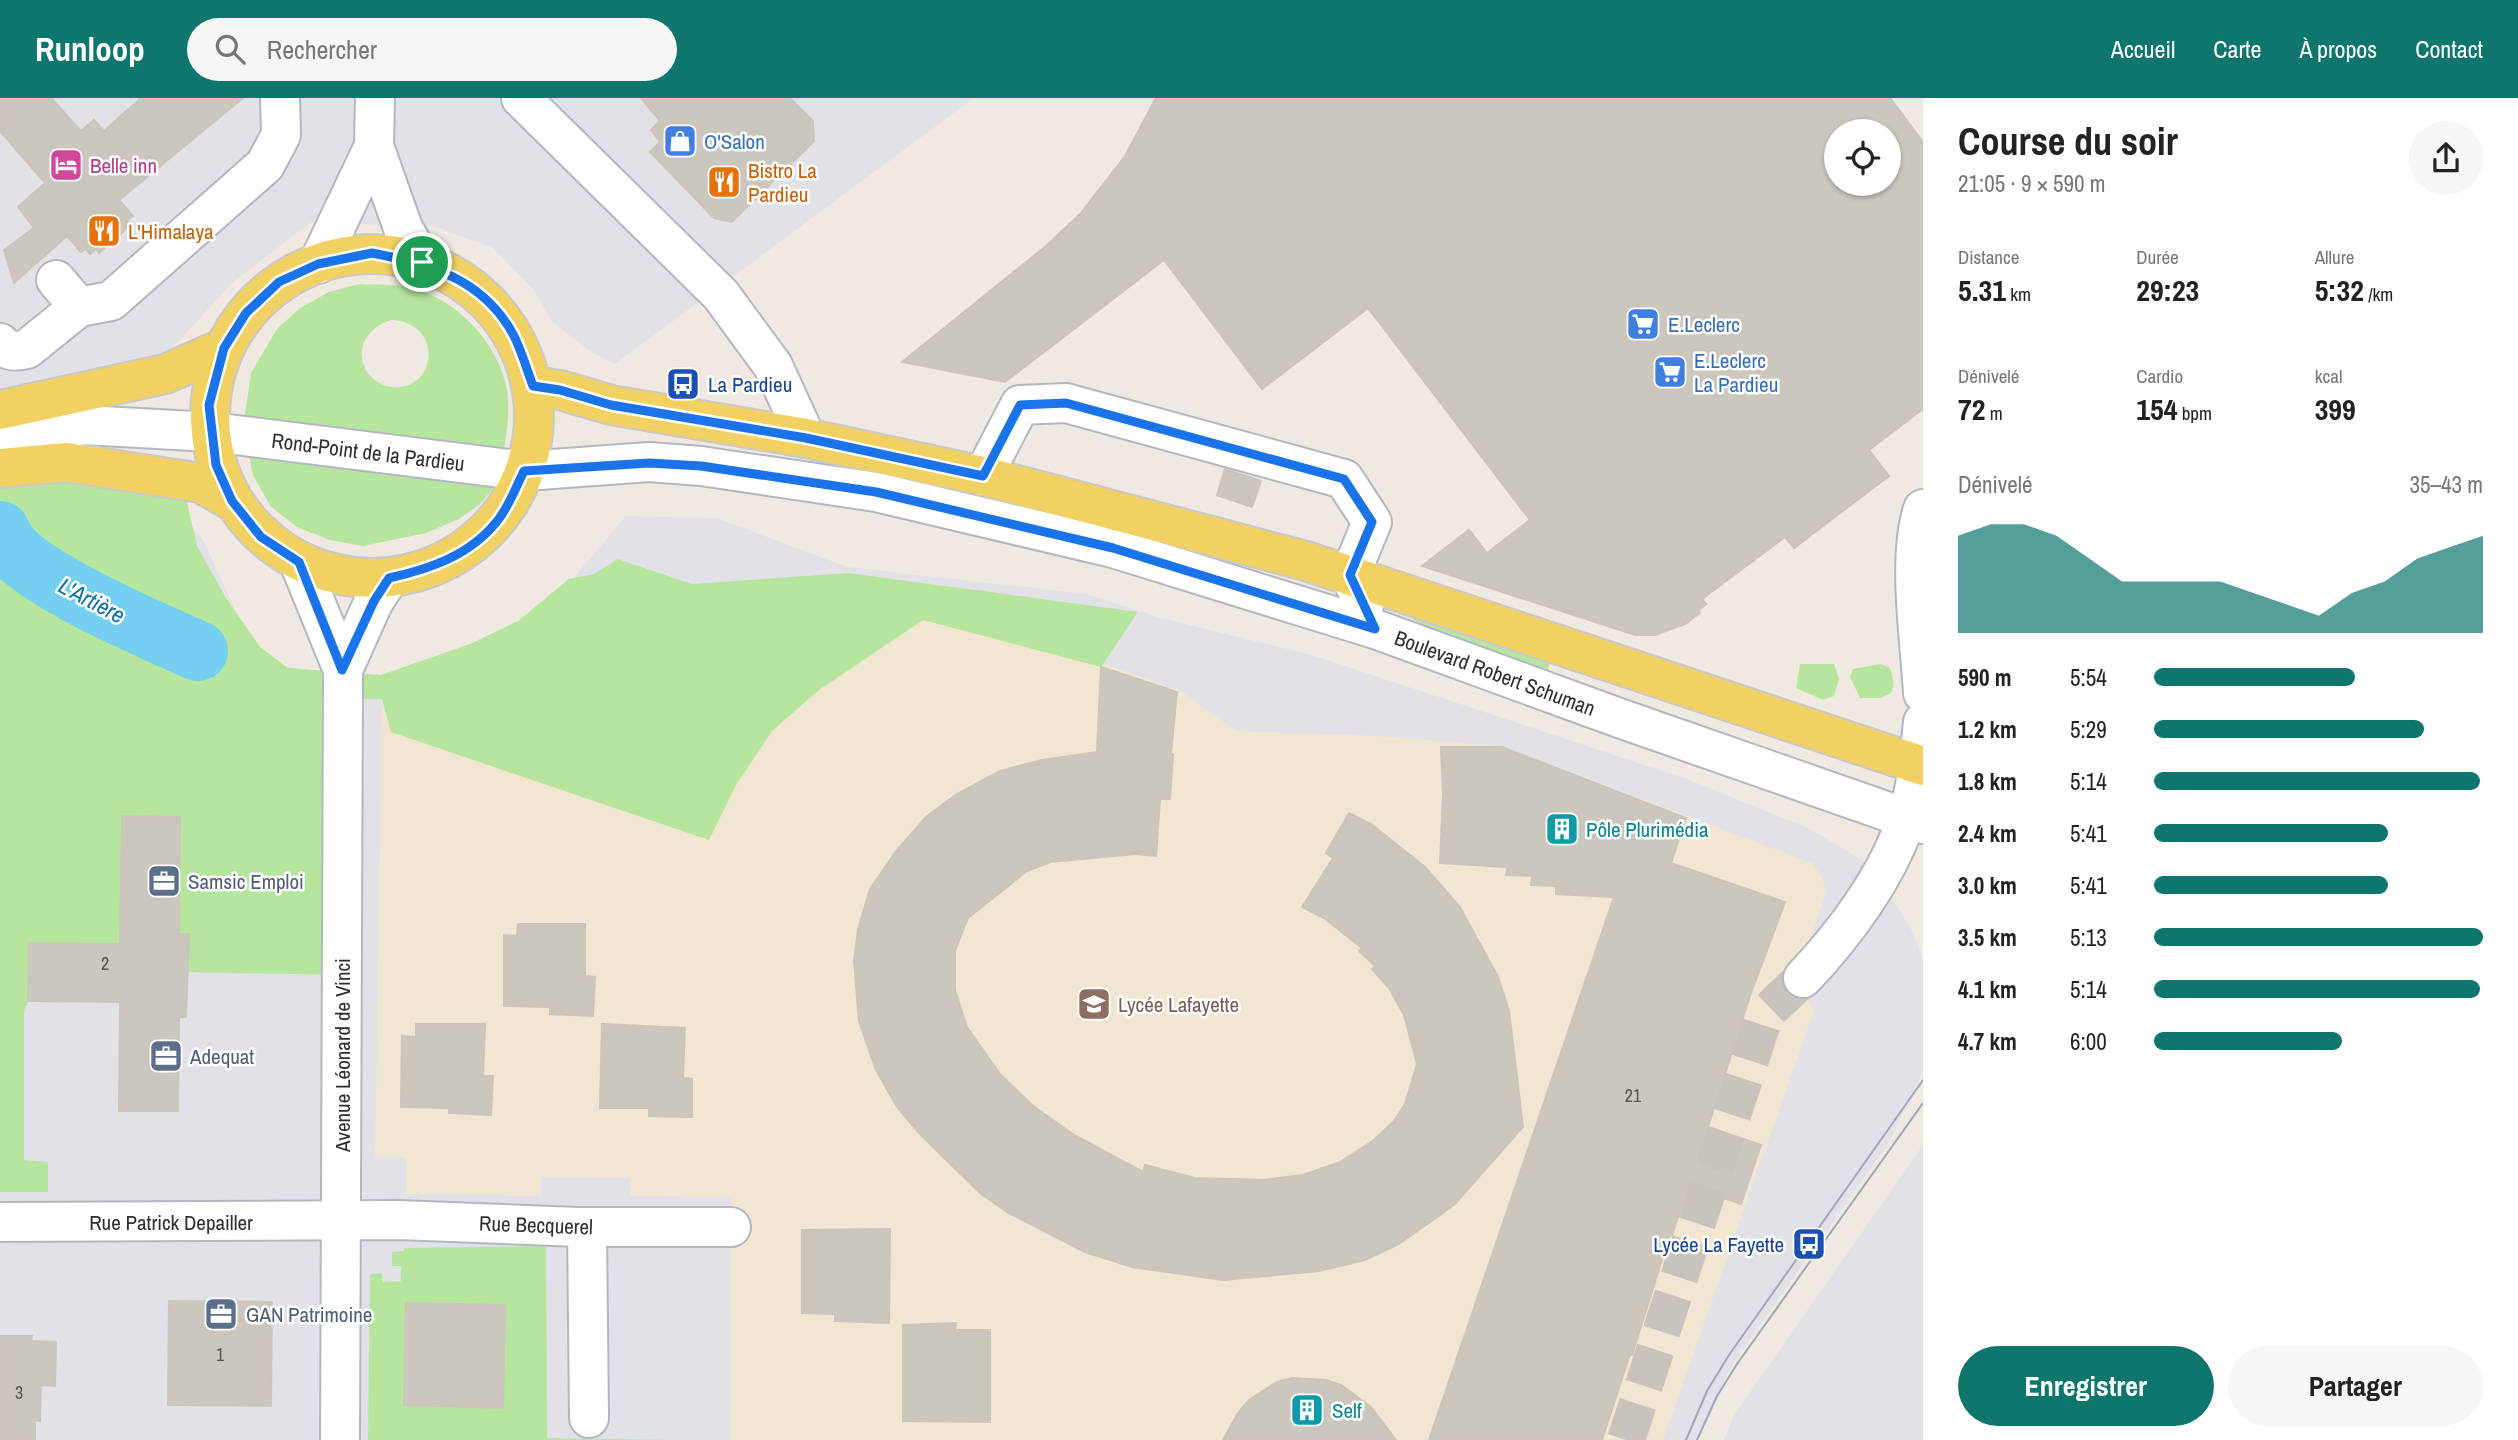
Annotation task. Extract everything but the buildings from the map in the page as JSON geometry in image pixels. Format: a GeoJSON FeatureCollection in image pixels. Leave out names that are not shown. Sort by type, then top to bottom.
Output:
{"type":"FeatureCollection","features":[{"type":"Feature","properties":{"kind":"main road"},"geometry":{"type":"LineString","coordinates":[[372,253],[422,262],[460,279],[490,304],[514,335],[533,386],[535,409],[532,447],[524,471],[498,520],[467,548],[430,569],[389,578],[343,576],[299,562],[261,537],[232,501],[216,465],[209,405],[224,348],[246,313],[279,282],[318,264],[372,253]]}},
{"type":"Feature","properties":{"kind":"main road"},"geometry":{"type":"LineString","coordinates":[[0,410],[165,374],[224,348]]}},
{"type":"Feature","properties":{"kind":"main road"},"geometry":{"type":"LineString","coordinates":[[533,386],[560,390],[611,405],[806,438],[983,476],[1350,575],[1921,765]]}},
{"type":"Feature","properties":{"kind":"main road"},"geometry":{"type":"LineString","coordinates":[[0,468],[66,462],[201,483],[232,501]]}},
{"type":"Feature","properties":{"kind":"street"},"geometry":{"type":"LineString","coordinates":[[0,343],[6,350],[17,352],[27,349],[67,294],[111,301],[265,165],[281,135],[280,98]]}},
{"type":"Feature","properties":{"kind":"street"},"geometry":{"type":"LineString","coordinates":[[375,98],[374,146],[403,228],[422,262]]}},
{"type":"Feature","properties":{"kind":"street"},"geometry":{"type":"LineString","coordinates":[[521,98],[735,312],[773,366],[806,438]]}},
{"type":"Feature","properties":{"kind":"street"},"geometry":{"type":"LineString","coordinates":[[318,264],[374,146]]}},
{"type":"Feature","properties":{"kind":"street"},"geometry":{"type":"LineString","coordinates":[[983,476],[1020,405],[1066,403],[1344,479],[1372,522],[1350,575],[1375,629]]}},
{"type":"Feature","properties":{"kind":"street","name":"Rond-Point de la Pardieu"},"geometry":{"type":"LineString","coordinates":[[0,440],[84,425],[212,432],[524,471]]}},
{"type":"Feature","properties":{"kind":"street","name":"Boulevard Robert Schuman"},"geometry":{"type":"LineString","coordinates":[[524,471],[649,463],[701,466],[876,492],[1113,548],[1375,629],[1915,821]]}},
{"type":"Feature","properties":{"kind":"street"},"geometry":{"type":"LineString","coordinates":[[1923,509],[1919,521],[1916,565],[1923,693]]}},
{"type":"Feature","properties":{"kind":"street","name":"Avenue Léonard de Vinci"},"geometry":{"type":"LineString","coordinates":[[299,562],[342,670],[340,1440]]}},
{"type":"Feature","properties":{"kind":"street","name":"Avenue Léonard de Vinci"},"geometry":{"type":"LineString","coordinates":[[342,670],[374,601],[389,578]]}},
{"type":"Feature","properties":{"kind":"street"},"geometry":{"type":"LineString","coordinates":[[1803,978],[1834,944],[1915,821],[1923,722]]}},
{"type":"Feature","properties":{"kind":"street","name":"Rue Becquerel"},"geometry":{"type":"LineString","coordinates":[[341,1221],[398,1220],[587,1227],[731,1227]]}},
{"type":"Feature","properties":{"kind":"street","name":"Rue Patrick Depailler"},"geometry":{"type":"LineString","coordinates":[[0,1222],[341,1221]]}},
{"type":"Feature","properties":{"kind":"street"},"geometry":{"type":"LineString","coordinates":[[587,1227],[589,1418]]}},
{"type":"Feature","properties":{"kind":"shaded area"},"geometry":{"type":"Polygon","coordinates":[[[0,98],[974,98],[615,364],[590,351],[552,322],[534,290],[493,248],[433,226],[310,223],[233,282],[168,353],[0,398],[0,98]]]}},
{"type":"Feature","properties":{"kind":"shaded area","name":"Lycée Lafayette"},"geometry":{"type":"Polygon","coordinates":[[[0,511],[180,513],[203,540],[258,659],[314,672],[391,681],[519,642],[626,516],[717,518],[847,567],[1087,594],[1161,618],[1312,655],[1687,779],[1810,829],[1872,866],[1911,929],[1923,959],[1923,1071],[1890,1141],[1734,1362],[1695,1440],[0,1440],[0,511]]]}},
{"type":"Feature","properties":{"kind":"shaded area","name":"Lycée Lafayette"},"geometry":{"type":"Polygon","coordinates":[[[618,559],[692,584],[848,573],[1181,691],[1236,731],[1379,736],[1502,746],[1812,863],[1822,877],[1826,892],[1806,952],[1807,998],[1814,1011],[1663,1440],[730,1440],[731,1197],[630,1196],[630,1178],[541,1177],[541,1196],[406,1194],[406,1158],[375,1157],[382,699],[603,582],[618,559]]]}},
{"type":"Feature","properties":{"kind":"shaded area"},"geometry":{"type":"Polygon","coordinates":[[[1923,1145],[1923,1440],[1724,1440],[1734,1415],[1923,1145]]]}},
{"type":"Feature","properties":{"kind":"green space"},"geometry":{"type":"Polygon","coordinates":[[[359,284],[402,286],[438,299],[470,322],[494,354],[507,390],[508,422],[503,454],[244,421],[251,373],[277,329],[300,308],[329,292],[359,284]],[[391,320],[383,323],[370,333],[363,346],[366,370],[384,385],[407,385],[419,378],[426,368],[429,356],[427,343],[420,332],[408,324],[391,320]]]}},
{"type":"Feature","properties":{"kind":"green space"},"geometry":{"type":"Polygon","coordinates":[[[248,451],[498,483],[480,504],[459,519],[426,533],[363,546],[330,540],[297,527],[271,507],[253,475],[248,451]]]}},
{"type":"Feature","properties":{"kind":"green space"},"geometry":{"type":"Polygon","coordinates":[[[65,475],[142,478],[187,502],[197,546],[226,598],[260,647],[288,668],[381,675],[470,644],[518,621],[569,579],[594,574],[618,559],[692,584],[848,573],[1138,612],[1101,667],[923,620],[819,690],[772,731],[736,785],[709,840],[391,732],[382,699],[344,699],[343,975],[182,972],[189,934],[179,934],[180,817],[122,816],[120,944],[29,944],[28,1001],[24,1013],[24,1160],[48,1162],[48,1192],[0,1192],[0,485],[65,475]]]}},
{"type":"Feature","properties":{"kind":"green space"},"geometry":{"type":"Polygon","coordinates":[[[1406,614],[1553,652],[1547,672],[1435,636],[1406,614]]]}},
{"type":"Feature","properties":{"kind":"green space"},"geometry":{"type":"Polygon","coordinates":[[[1800,664],[1834,664],[1839,679],[1834,696],[1823,700],[1796,688],[1800,664]]]}},
{"type":"Feature","properties":{"kind":"green space"},"geometry":{"type":"Polygon","coordinates":[[[1880,664],[1889,667],[1893,683],[1891,693],[1881,698],[1860,698],[1850,677],[1853,669],[1880,664]]]}},
{"type":"Feature","properties":{"kind":"green space"},"geometry":{"type":"Polygon","coordinates":[[[546,1246],[547,1438],[672,1440],[368,1440],[370,1274],[382,1273],[383,1282],[401,1281],[401,1266],[392,1266],[392,1252],[404,1251],[404,1248],[546,1246]]]}},
{"type":"Feature","properties":{"kind":"waterway","name":"L'Artière"},"geometry":{"type":"LineString","coordinates":[[0,531],[11,548],[58,583],[120,616],[198,651]]}},
{"type":"Feature","properties":{"kind":"tunnel"},"geometry":{"type":"LineString","coordinates":[[1626,1440],[1765,1014],[1803,978]]}},
{"type":"Feature","properties":{"kind":"tram line"},"geometry":{"type":"LineString","coordinates":[[1686,1440],[1707,1391],[1729,1355],[1923,1080]]}},
{"type":"Feature","properties":{"kind":"tram line"},"geometry":{"type":"LineString","coordinates":[[1697,1440],[1717,1396],[1737,1364],[1923,1103]]}},
{"type":"Feature","properties":{"kind":"place","name":"O'Salon"},"geometry":{"type":"Point","coordinates":[680,141]}},
{"type":"Feature","properties":{"kind":"place","name":"Belle inn"},"geometry":{"type":"Point","coordinates":[66,165]}},
{"type":"Feature","properties":{"kind":"place","name":"Bistro La Pardieu"},"geometry":{"type":"Point","coordinates":[724,182]}},
{"type":"Feature","properties":{"kind":"place","name":"L'Himalaya"},"geometry":{"type":"Point","coordinates":[104,231]}},
{"type":"Feature","properties":{"kind":"place","name":"E.Leclerc"},"geometry":{"type":"Point","coordinates":[1643,324]}},
{"type":"Feature","properties":{"kind":"place","name":"E.Leclerc La Pardieu"},"geometry":{"type":"Point","coordinates":[1670,372]}},
{"type":"Feature","properties":{"kind":"place","name":"La Pardieu"},"geometry":{"type":"Point","coordinates":[683,384]}},
{"type":"Feature","properties":{"kind":"place","name":"Pôle Plurimédia"},"geometry":{"type":"Point","coordinates":[1562,829]}},
{"type":"Feature","properties":{"kind":"place","name":"Samsic Emploi"},"geometry":{"type":"Point","coordinates":[164,881]}},
{"type":"Feature","properties":{"kind":"place","name":"Lycée Lafayette"},"geometry":{"type":"Point","coordinates":[1094,1004]}},
{"type":"Feature","properties":{"kind":"place","name":"Adequat"},"geometry":{"type":"Point","coordinates":[166,1056]}},
{"type":"Feature","properties":{"kind":"place","name":"Lycée La Fayette"},"geometry":{"type":"Point","coordinates":[1809,1244]}},
{"type":"Feature","properties":{"kind":"place","name":"GAN Patrimoine"},"geometry":{"type":"Point","coordinates":[221,1314]}},
{"type":"Feature","properties":{"kind":"place","name":"Self"},"geometry":{"type":"Point","coordinates":[1307,1410]}},
{"type":"Feature","properties":{"kind":"route"},"geometry":{"type":"LineString","coordinates":[[372,253],[422,262],[460,279],[490,304],[514,335],[533,386],[560,390],[611,405],[806,438],[983,476],[1020,405],[1066,403],[1344,479],[1372,522],[1350,575],[1375,629],[1113,548],[876,492],[701,466],[625,463],[524,471],[498,520],[467,548],[430,569],[389,578],[374,601],[342,670],[299,562],[261,537],[232,501],[216,465],[209,405],[224,348],[246,313],[279,282],[318,264],[372,253]]}}]}
